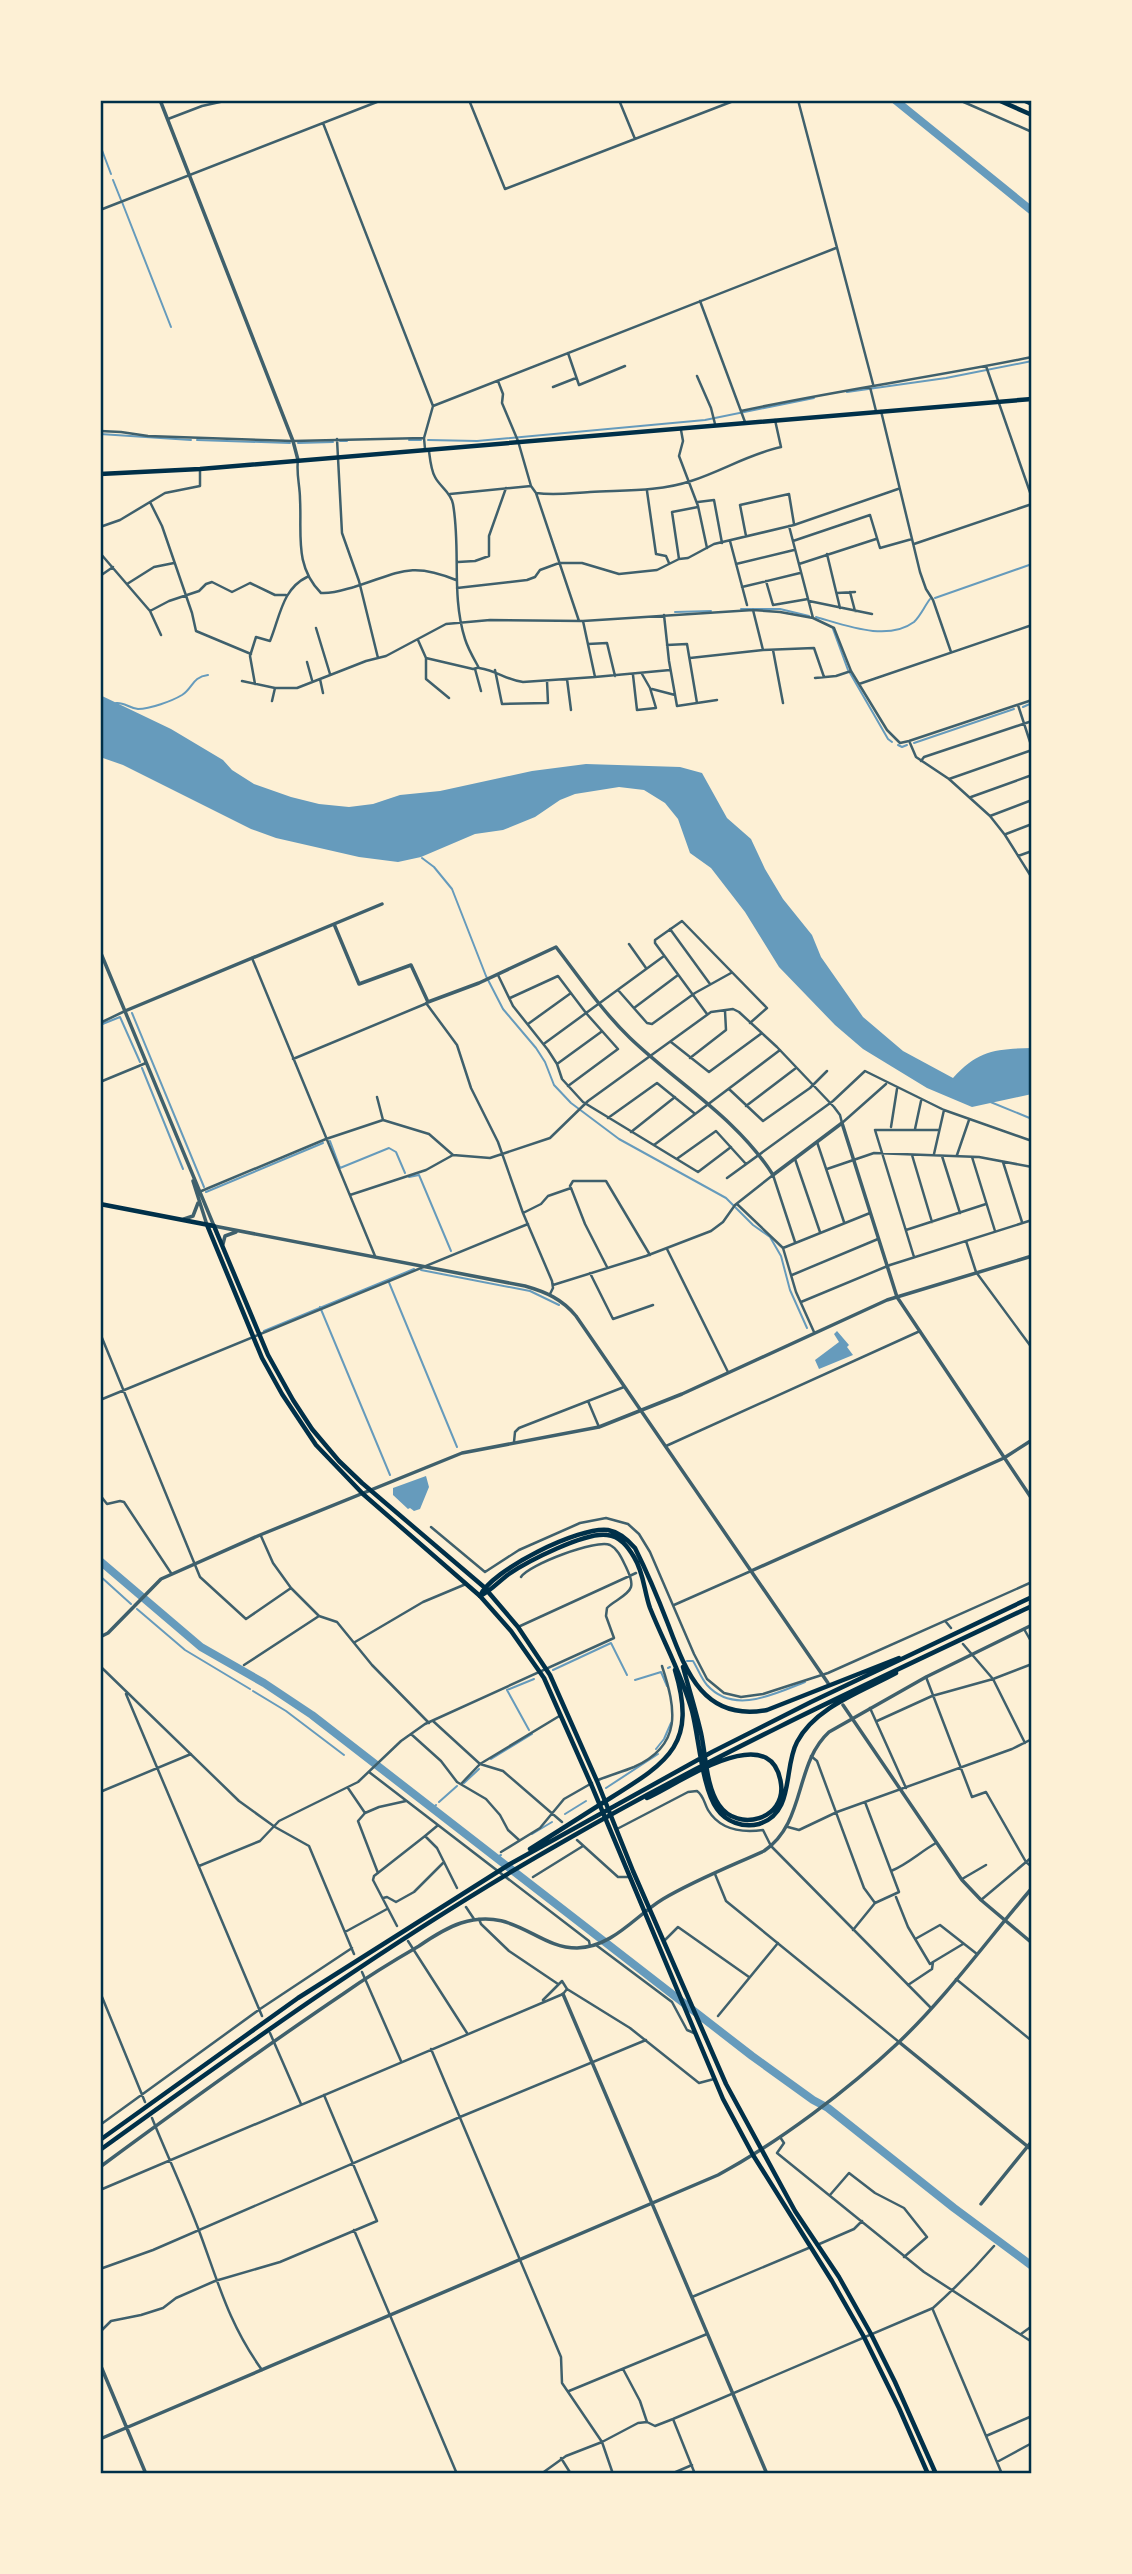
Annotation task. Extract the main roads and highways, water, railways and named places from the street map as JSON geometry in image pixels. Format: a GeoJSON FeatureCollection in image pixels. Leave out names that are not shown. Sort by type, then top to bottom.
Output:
{"type":"FeatureCollection","features":[{"type":"Feature","properties":{"kind":"main road"},"geometry":{"type":"LineString","coordinates":[[998,100],[1032,115]]}},
{"type":"Feature","properties":{"kind":"main road"},"geometry":{"type":"LineString","coordinates":[[1023,100],[1032,104]]}},
{"type":"Feature","properties":{"kind":"main road"},"geometry":{"type":"LineString","coordinates":[[100,474],[200,469],[1032,399]]}},
{"type":"Feature","properties":{"kind":"main road"},"geometry":{"type":"LineString","coordinates":[[100,1204],[214,1226],[273,1380],[295,1415],[325,1456],[363,1494],[480,1597],[511,1631],[540,1672],[591,1784],[714,2079],[753,2155],[789,2214],[814,2246],[871,2334],[936,2474]]}},
{"type":"Feature","properties":{"kind":"main road"},"geometry":{"type":"LineString","coordinates":[[207,1225],[256,1336],[300,1412],[339,1461],[486,1590],[518,1627],[546,1668],[726,2084],[900,2408],[928,2474]]}},
{"type":"Feature","properties":{"kind":"main road"},"geometry":{"type":"LineString","coordinates":[[480,1597],[502,1572],[526,1557],[582,1534],[609,1530],[619,1534],[635,1548],[677,1649],[699,1689],[710,1699],[731,1710],[748,1712],[767,1710],[841,1684],[932,1645],[1032,1597]]}},
{"type":"Feature","properties":{"kind":"main road"},"geometry":{"type":"LineString","coordinates":[[486,1590],[528,1562],[584,1538],[597,1534],[616,1537],[625,1544],[636,1560],[649,1605],[680,1676],[692,1712],[711,1800],[723,1816],[735,1823],[748,1825],[760,1824],[775,1814],[784,1798],[789,1764],[797,1740],[813,1721],[849,1696],[1032,1606]]}},
{"type":"Feature","properties":{"kind":"main road"},"geometry":{"type":"LineString","coordinates":[[677,1649],[700,1725],[711,1784],[720,1805],[728,1815],[746,1821],[765,1816],[774,1808],[781,1796],[781,1781],[776,1768],[767,1760],[747,1754],[715,1761]]}},
{"type":"Feature","properties":{"kind":"main road"},"geometry":{"type":"LineString","coordinates":[[100,2140],[298,1998],[592,1813],[659,1766],[670,1754],[682,1725],[683,1708],[671,1656]]}},
{"type":"Feature","properties":{"kind":"main road"},"geometry":{"type":"LineString","coordinates":[[592,1813],[617,1803],[841,1684]]}},
{"type":"Feature","properties":{"kind":"main road"},"geometry":{"type":"LineString","coordinates":[[100,2150],[303,2005],[499,1880],[620,1810],[826,1703],[849,1696]]}},
{"type":"Feature","properties":{"kind":"water"},"geometry":{"type":"Polygon","coordinates":[[[100,695],[171,729],[223,760],[232,770],[254,784],[319,804],[349,807],[373,804],[400,795],[440,791],[532,771],[586,764],[680,767],[702,773],[727,818],[751,839],[783,899],[812,935],[821,957],[863,1017],[903,1051],[953,1078],[979,1056],[1008,1049],[1032,1048],[1032,1094],[972,1107],[927,1088],[863,1049],[835,1025],[779,967],[745,912],[711,868],[690,853],[678,819],[665,803],[644,790],[619,787],[575,794],[560,800],[535,817],[503,830],[475,834],[421,857],[398,862],[359,857],[276,838],[251,829],[123,765],[100,757],[100,695]]]}},
{"type":"Feature","properties":{"kind":"water"},"geometry":{"type":"Polygon","coordinates":[[[837,1331],[849,1345],[847,1347],[853,1355],[819,1369],[815,1360],[839,1342],[834,1334],[837,1331]]]}},
{"type":"Feature","properties":{"kind":"water"},"geometry":{"type":"Polygon","coordinates":[[[426,1476],[429,1487],[420,1509],[408,1509],[393,1495],[393,1488],[426,1476]]]}},
{"type":"Feature","properties":{"kind":"waterway"},"geometry":{"type":"LineString","coordinates":[[895,100],[1032,211]]}},
{"type":"Feature","properties":{"kind":"waterway"},"geometry":{"type":"LineString","coordinates":[[100,145],[111,174]]}},
{"type":"Feature","properties":{"kind":"waterway"},"geometry":{"type":"LineString","coordinates":[[113,180],[121,200]]}},
{"type":"Feature","properties":{"kind":"waterway"},"geometry":{"type":"LineString","coordinates":[[122,202],[171,327]]}},
{"type":"Feature","properties":{"kind":"waterway"},"geometry":{"type":"LineString","coordinates":[[847,392],[946,378],[1032,361]]}},
{"type":"Feature","properties":{"kind":"waterway"},"geometry":{"type":"LineString","coordinates":[[428,440],[477,441],[705,420],[814,398]]}},
{"type":"Feature","properties":{"kind":"waterway"},"geometry":{"type":"LineString","coordinates":[[100,434],[191,440]]}},
{"type":"Feature","properties":{"kind":"waterway"},"geometry":{"type":"LineString","coordinates":[[197,440],[290,443]]}},
{"type":"Feature","properties":{"kind":"waterway"},"geometry":{"type":"LineString","coordinates":[[409,440],[421,440]]}},
{"type":"Feature","properties":{"kind":"waterway"},"geometry":{"type":"LineString","coordinates":[[340,441],[347,441]]}},
{"type":"Feature","properties":{"kind":"waterway"},"geometry":{"type":"LineString","coordinates":[[298,443],[333,442]]}},
{"type":"Feature","properties":{"kind":"waterway"},"geometry":{"type":"LineString","coordinates":[[935,598],[1032,564]]}},
{"type":"Feature","properties":{"kind":"waterway"},"geometry":{"type":"LineString","coordinates":[[816,617],[866,630],[891,631],[914,622],[930,599]]}},
{"type":"Feature","properties":{"kind":"waterway"},"geometry":{"type":"LineString","coordinates":[[741,609],[780,609],[809,616]]}},
{"type":"Feature","properties":{"kind":"waterway"},"geometry":{"type":"LineString","coordinates":[[675,612],[711,611]]}},
{"type":"Feature","properties":{"kind":"waterway"},"geometry":{"type":"LineString","coordinates":[[833,629],[848,670]]}},
{"type":"Feature","properties":{"kind":"waterway"},"geometry":{"type":"LineString","coordinates":[[850,673],[892,742]]}},
{"type":"Feature","properties":{"kind":"waterway"},"geometry":{"type":"LineString","coordinates":[[116,703],[138,709],[155,706],[182,695],[196,680],[208,675]]}},
{"type":"Feature","properties":{"kind":"waterway"},"geometry":{"type":"LineString","coordinates":[[1023,707],[1032,703]]}},
{"type":"Feature","properties":{"kind":"waterway"},"geometry":{"type":"LineString","coordinates":[[914,743],[1014,709]]}},
{"type":"Feature","properties":{"kind":"waterway"},"geometry":{"type":"LineString","coordinates":[[898,745],[907,745]]}},
{"type":"Feature","properties":{"kind":"waterway"},"geometry":{"type":"LineString","coordinates":[[422,858],[434,867],[452,889],[486,976],[503,1009],[536,1048],[554,1085],[571,1103],[619,1139],[726,1198],[753,1225],[770,1237],[781,1256],[790,1290],[807,1328]]}},
{"type":"Feature","properties":{"kind":"waterway"},"geometry":{"type":"LineString","coordinates":[[132,1013],[204,1187]]}},
{"type":"Feature","properties":{"kind":"waterway"},"geometry":{"type":"LineString","coordinates":[[100,1025],[120,1017],[140,1062]]}},
{"type":"Feature","properties":{"kind":"waterway"},"geometry":{"type":"LineString","coordinates":[[142,1068],[183,1169]]}},
{"type":"Feature","properties":{"kind":"waterway"},"geometry":{"type":"LineString","coordinates":[[988,1101],[1032,1119]]}},
{"type":"Feature","properties":{"kind":"waterway"},"geometry":{"type":"LineString","coordinates":[[330,1141],[340,1168],[389,1148],[396,1152],[405,1173]]}},
{"type":"Feature","properties":{"kind":"waterway"},"geometry":{"type":"LineString","coordinates":[[206,1192],[323,1143]]}},
{"type":"Feature","properties":{"kind":"waterway"},"geometry":{"type":"LineString","coordinates":[[409,1177],[419,1175],[451,1251]]}},
{"type":"Feature","properties":{"kind":"waterway"},"geometry":{"type":"LineString","coordinates":[[264,1331],[414,1269]]}},
{"type":"Feature","properties":{"kind":"waterway"},"geometry":{"type":"LineString","coordinates":[[421,1270],[530,1291],[559,1305]]}},
{"type":"Feature","properties":{"kind":"waterway"},"geometry":{"type":"LineString","coordinates":[[388,1280],[457,1447]]}},
{"type":"Feature","properties":{"kind":"waterway"},"geometry":{"type":"LineString","coordinates":[[320,1307],[390,1475]]}},
{"type":"Feature","properties":{"kind":"waterway"},"geometry":{"type":"LineString","coordinates":[[100,1561],[201,1647],[264,1683],[312,1715],[752,2056],[828,2108],[1032,2266]]}},
{"type":"Feature","properties":{"kind":"waterway"},"geometry":{"type":"LineString","coordinates":[[100,1576],[131,1604]]}},
{"type":"Feature","properties":{"kind":"waterway"},"geometry":{"type":"LineString","coordinates":[[137,1609],[185,1650],[250,1689]]}},
{"type":"Feature","properties":{"kind":"waterway"},"geometry":{"type":"LineString","coordinates":[[553,1670],[611,1643],[627,1675]]}},
{"type":"Feature","properties":{"kind":"waterway"},"geometry":{"type":"LineString","coordinates":[[687,1661],[693,1661],[707,1685],[729,1699],[754,1699],[805,1682]]}},
{"type":"Feature","properties":{"kind":"waterway"},"geometry":{"type":"LineString","coordinates":[[635,1680],[661,1672],[667,1686]]}},
{"type":"Feature","properties":{"kind":"waterway"},"geometry":{"type":"LineString","coordinates":[[529,1730],[507,1690],[534,1679]]}},
{"type":"Feature","properties":{"kind":"waterway"},"geometry":{"type":"LineString","coordinates":[[253,1691],[286,1711],[344,1755]]}},
{"type":"Feature","properties":{"kind":"waterway"},"geometry":{"type":"LineString","coordinates":[[656,1749],[671,1723]]}},
{"type":"Feature","properties":{"kind":"waterway"},"geometry":{"type":"LineString","coordinates":[[491,1759],[532,1734]]}},
{"type":"Feature","properties":{"kind":"waterway"},"geometry":{"type":"LineString","coordinates":[[606,1788],[658,1754]]}},
{"type":"Feature","properties":{"kind":"waterway"},"geometry":{"type":"LineString","coordinates":[[464,1783],[479,1769]]}},
{"type":"Feature","properties":{"kind":"waterway"},"geometry":{"type":"LineString","coordinates":[[439,1802],[457,1786]]}},
{"type":"Feature","properties":{"kind":"waterway"},"geometry":{"type":"LineString","coordinates":[[565,1814],[586,1801]]}},
{"type":"Feature","properties":{"kind":"waterway"},"geometry":{"type":"LineString","coordinates":[[433,1808],[436,1805]]}},
{"type":"Feature","properties":{"kind":"waterway"},"geometry":{"type":"LineString","coordinates":[[532,1834],[552,1822]]}},
{"type":"Feature","properties":{"kind":"waterway"},"geometry":{"type":"LineString","coordinates":[[497,1857],[501,1855]]}}]}
